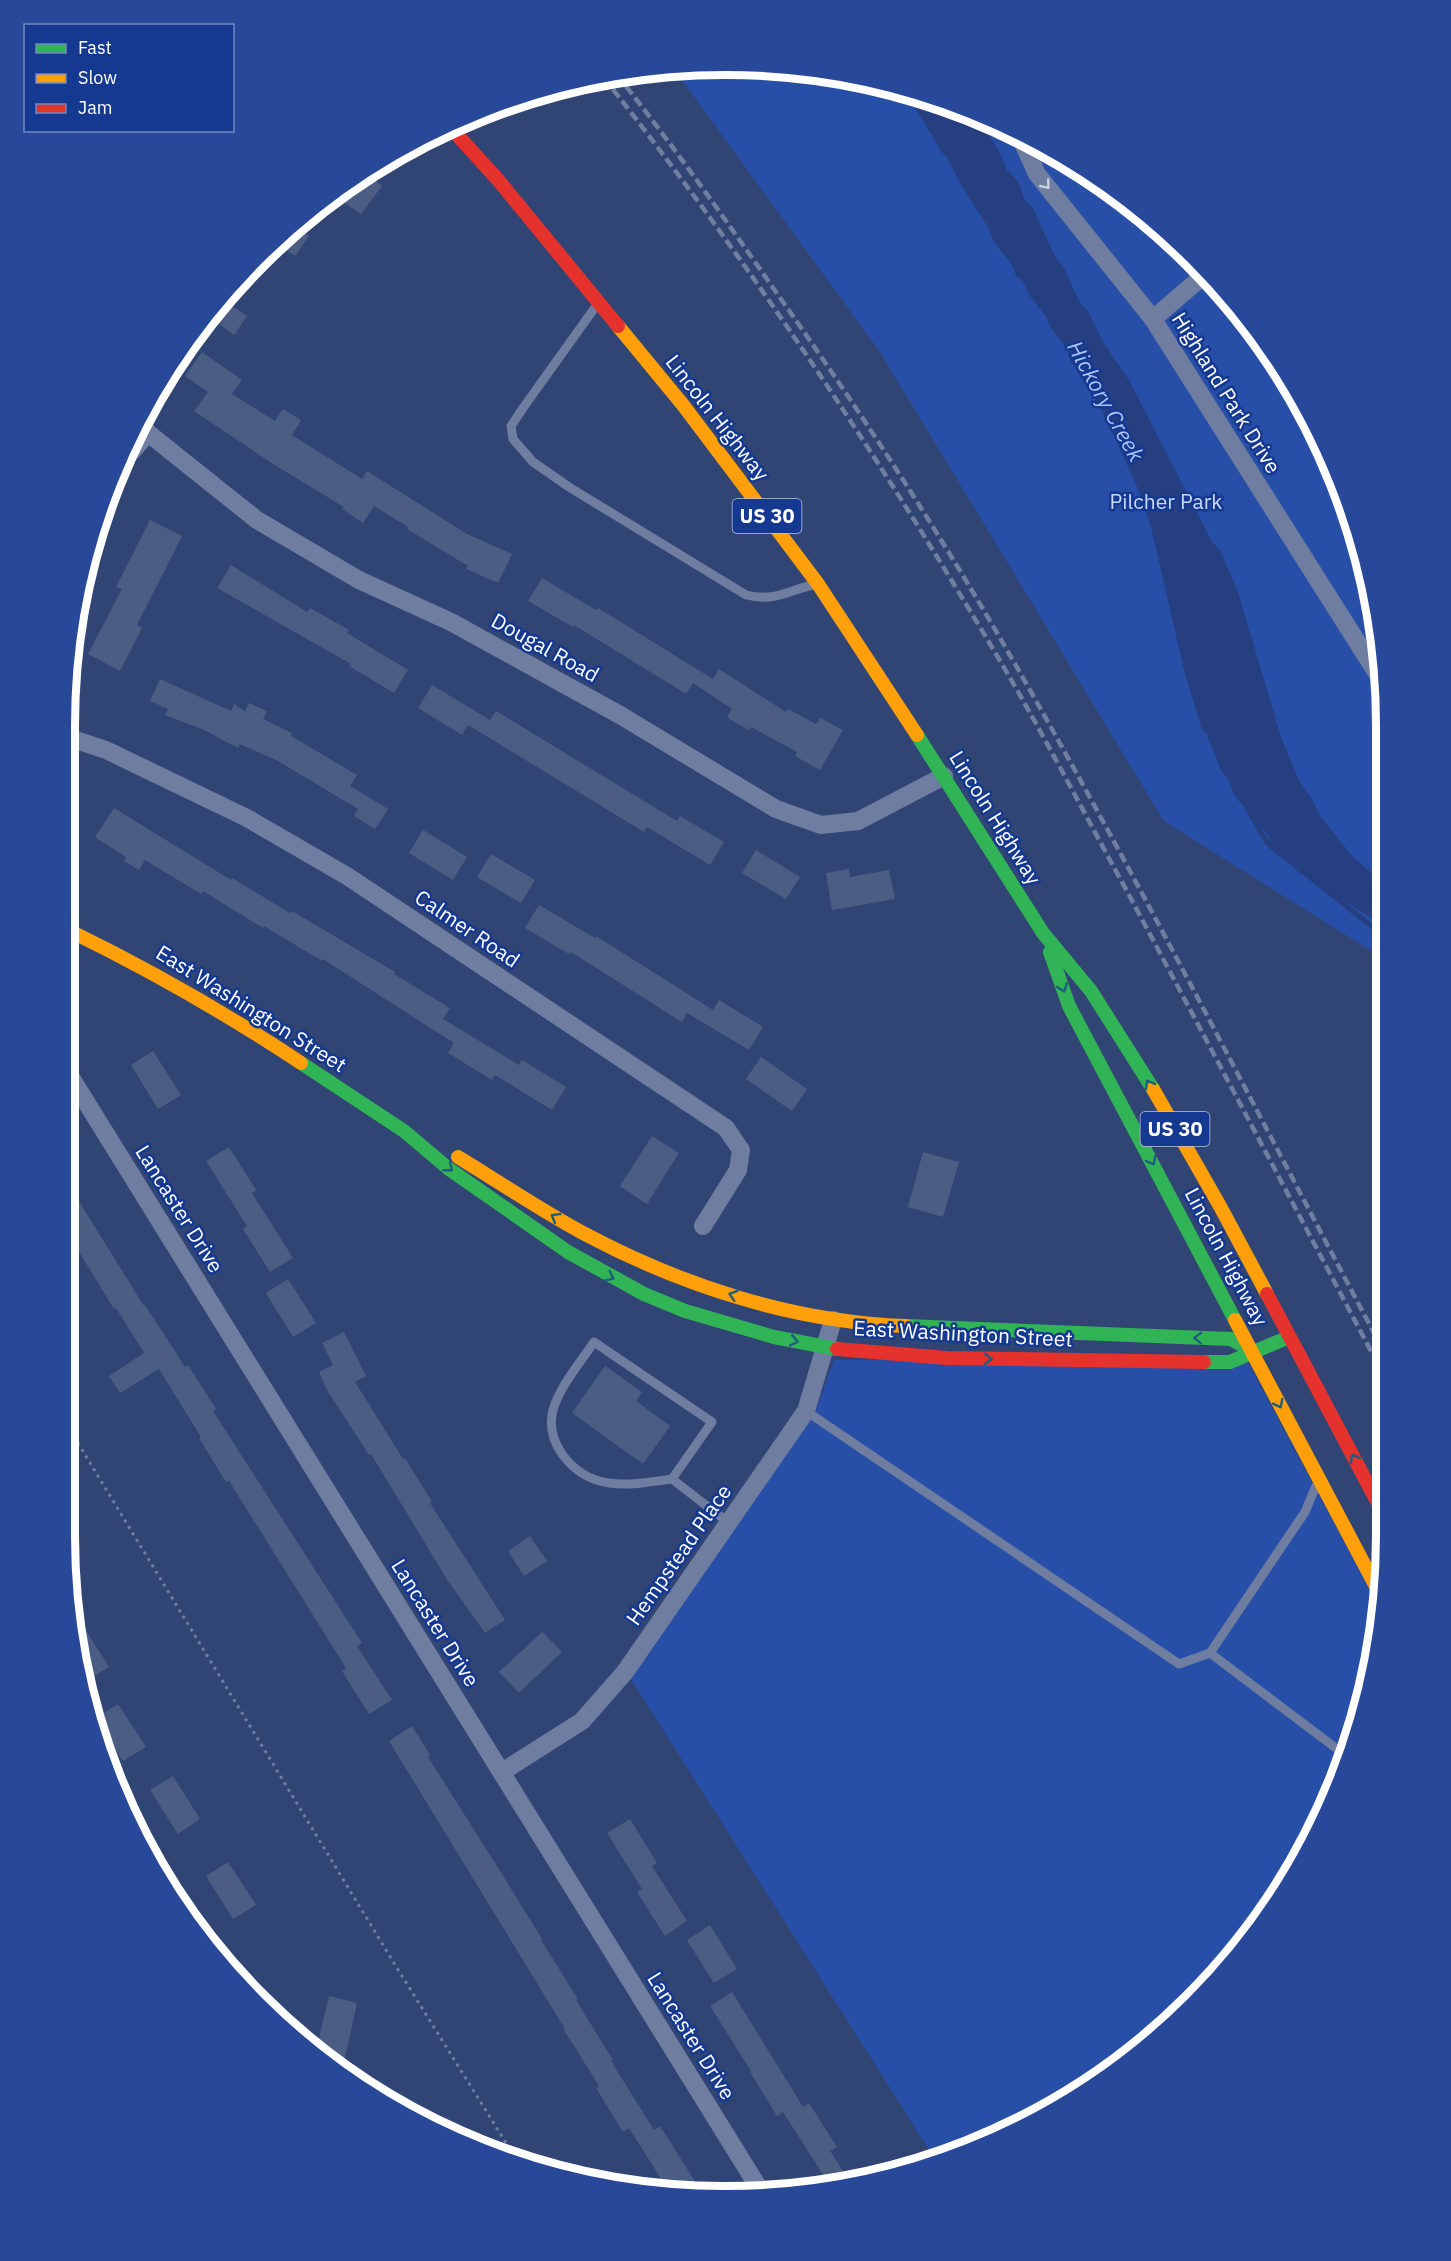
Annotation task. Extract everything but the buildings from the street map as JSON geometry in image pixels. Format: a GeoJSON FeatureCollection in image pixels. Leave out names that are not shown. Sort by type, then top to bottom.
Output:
{"type":"FeatureCollection","features":[{"type":"Feature","properties":{"kind":"main road","name":"Lincoln Highway"},"geometry":{"type":"LineString","coordinates":[[456,134],[499,181],[683,405],[818,584],[944,776],[1043,933],[1091,991],[1142,1071],[1221,1208],[1376,1500]]}},
{"type":"Feature","properties":{"kind":"main road","name":"East Washington Street"},"geometry":{"type":"LineString","coordinates":[[75,933],[136,963],[206,1002],[404,1131],[449,1169],[531,1228],[606,1275],[685,1311],[774,1337],[826,1348],[947,1358],[1230,1362],[1289,1337]]}},
{"type":"Feature","properties":{"kind":"main road","name":"Lincoln Highway"},"geometry":{"type":"LineString","coordinates":[[1043,933],[1069,1005],[1374,1584]]}},
{"type":"Feature","properties":{"kind":"main road","name":"East Washington Street"},"geometry":{"type":"LineString","coordinates":[[404,1131],[458,1156],[581,1232],[656,1268],[742,1298],[788,1311],[833,1320],[893,1326],[1231,1339],[1253,1351]]}},
{"type":"Feature","properties":{"kind":"street","name":"Highland Park Drive"},"geometry":{"type":"LineString","coordinates":[[1025,148],[1036,174],[1153,319],[1373,667]]}},
{"type":"Feature","properties":{"kind":"street"},"geometry":{"type":"LineString","coordinates":[[1153,319],[1198,280]]}},
{"type":"Feature","properties":{"kind":"street","name":"Dougal Road"},"geometry":{"type":"LineString","coordinates":[[146,430],[257,520],[359,580],[450,622],[620,715],[776,809],[821,825],[858,821],[944,776]]}},
{"type":"Feature","properties":{"kind":"street","name":"Calmer Road"},"geometry":{"type":"LineString","coordinates":[[75,740],[106,750],[247,818],[347,876],[726,1128],[741,1150],[738,1170],[703,1226]]}},
{"type":"Feature","properties":{"kind":"street","name":"Lancaster Drive"},"geometry":{"type":"LineString","coordinates":[[75,1084],[757,2185]]}},
{"type":"Feature","properties":{"kind":"street","name":"Hempstead Place"},"geometry":{"type":"LineString","coordinates":[[502,1772],[582,1721],[625,1672],[807,1411],[833,1320]]}},
{"type":"Feature","properties":{"kind":"lane"},"geometry":{"type":"LineString","coordinates":[[599,303],[522,408],[512,426],[513,440],[533,462],[569,487],[746,595],[762,599],[778,597],[818,584]]}},
{"type":"Feature","properties":{"kind":"lane"},"geometry":{"type":"LineString","coordinates":[[672,1479],[712,1422],[594,1342],[561,1393],[553,1410],[551,1426],[555,1444],[571,1466],[593,1480],[613,1484],[639,1484],[672,1479],[729,1523]]}},
{"type":"Feature","properties":{"kind":"lane"},"geometry":{"type":"LineString","coordinates":[[807,1411],[1179,1664],[1210,1653],[1305,1512],[1318,1480]]}},
{"type":"Feature","properties":{"kind":"lane"},"geometry":{"type":"LineString","coordinates":[[1210,1653],[1339,1750]]}},
{"type":"Feature","properties":{"kind":"path"},"geometry":{"type":"LineString","coordinates":[[75,1438],[510,2149]]}},
{"type":"Feature","properties":{"kind":"green space","name":"Pilcher Park"},"geometry":{"type":"Polygon","coordinates":[[[679,76],[768,76],[852,87],[935,110],[1013,142],[1087,185],[1154,236],[1215,297],[1242,330],[1289,400],[1309,438],[1341,516],[1364,599],[1375,683],[1376,954],[1164,821],[880,352],[679,76]]]}},
{"type":"Feature","properties":{"kind":"green space"},"geometry":{"type":"Polygon","coordinates":[[[834,1360],[1247,1361],[1373,1596],[1364,1662],[1354,1704],[1326,1784],[1289,1861],[1242,1931],[1185,1995],[1121,2052],[1051,2099],[1013,2119],[931,2152],[631,1679],[816,1410],[834,1360]]]}},
{"type":"Feature","properties":{"kind":"water"},"geometry":{"type":"Polygon","coordinates":[[[912,103],[989,131],[1007,170],[1019,183],[1024,199],[1033,208],[1056,259],[1063,266],[1080,303],[1088,311],[1103,342],[1129,380],[1212,542],[1220,550],[1238,592],[1281,737],[1300,783],[1312,799],[1321,817],[1353,857],[1376,877],[1376,921],[1327,890],[1270,843],[1268,835],[1234,795],[1228,779],[1221,771],[1207,734],[1202,730],[1184,670],[1151,527],[1136,484],[1101,409],[1070,360],[1066,347],[1052,330],[1046,316],[1029,295],[1023,281],[1016,276],[1012,266],[997,246],[948,159],[912,103]]]}},
{"type":"Feature","properties":{"kind":"waterway","name":"Hickory Creek"},"geometry":{"type":"LineString","coordinates":[[1248,810],[1268,844],[1376,930]]}},
{"type":"Feature","properties":{"kind":"railway"},"geometry":{"type":"LineString","coordinates":[[624,83],[698,182],[807,336],[896,468],[980,604],[1104,823],[1376,1337]]}},
{"type":"Feature","properties":{"kind":"railway"},"geometry":{"type":"LineString","coordinates":[[610,85],[709,216],[808,357],[903,502],[993,649],[1129,895],[1376,1361]]}},
{"type":"Feature","properties":{"kind":"traffic: fast"},"geometry":{"type":"LineString","coordinates":[[917,735],[1043,933],[1091,991],[1153,1089]]}},
{"type":"Feature","properties":{"kind":"traffic: fast"},"geometry":{"type":"LineString","coordinates":[[1050,952],[1069,1006],[1235,1320]]}},
{"type":"Feature","properties":{"kind":"traffic: fast"},"geometry":{"type":"LineString","coordinates":[[301,1063],[404,1131],[449,1169],[568,1252],[644,1294],[685,1311],[774,1337],[837,1349]]}},
{"type":"Feature","properties":{"kind":"traffic: fast"},"geometry":{"type":"LineString","coordinates":[[906,1326],[1231,1339],[1253,1351]]}},
{"type":"Feature","properties":{"kind":"traffic: fast"},"geometry":{"type":"LineString","coordinates":[[1204,1362],[1230,1362],[1289,1337]]}},
{"type":"Feature","properties":{"kind":"traffic: slow"},"geometry":{"type":"LineString","coordinates":[[618,326],[683,405],[818,584],[917,735]]}},
{"type":"Feature","properties":{"kind":"traffic: slow"},"geometry":{"type":"LineString","coordinates":[[75,934],[188,993],[301,1063]]}},
{"type":"Feature","properties":{"kind":"traffic: slow"},"geometry":{"type":"LineString","coordinates":[[1153,1089],[1267,1294]]}},
{"type":"Feature","properties":{"kind":"traffic: slow"},"geometry":{"type":"LineString","coordinates":[[458,1157],[583,1233],[699,1285],[781,1309],[864,1323],[906,1326]]}},
{"type":"Feature","properties":{"kind":"traffic: slow"},"geometry":{"type":"LineString","coordinates":[[1235,1320],[1374,1583]]}},
{"type":"Feature","properties":{"kind":"traffic: jam"},"geometry":{"type":"LineString","coordinates":[[456,134],[499,181],[618,326]]}},
{"type":"Feature","properties":{"kind":"traffic: jam"},"geometry":{"type":"LineString","coordinates":[[1267,1294],[1376,1500]]}},
{"type":"Feature","properties":{"kind":"traffic: jam"},"geometry":{"type":"LineString","coordinates":[[837,1349],[947,1358],[1204,1362]]}}]}
